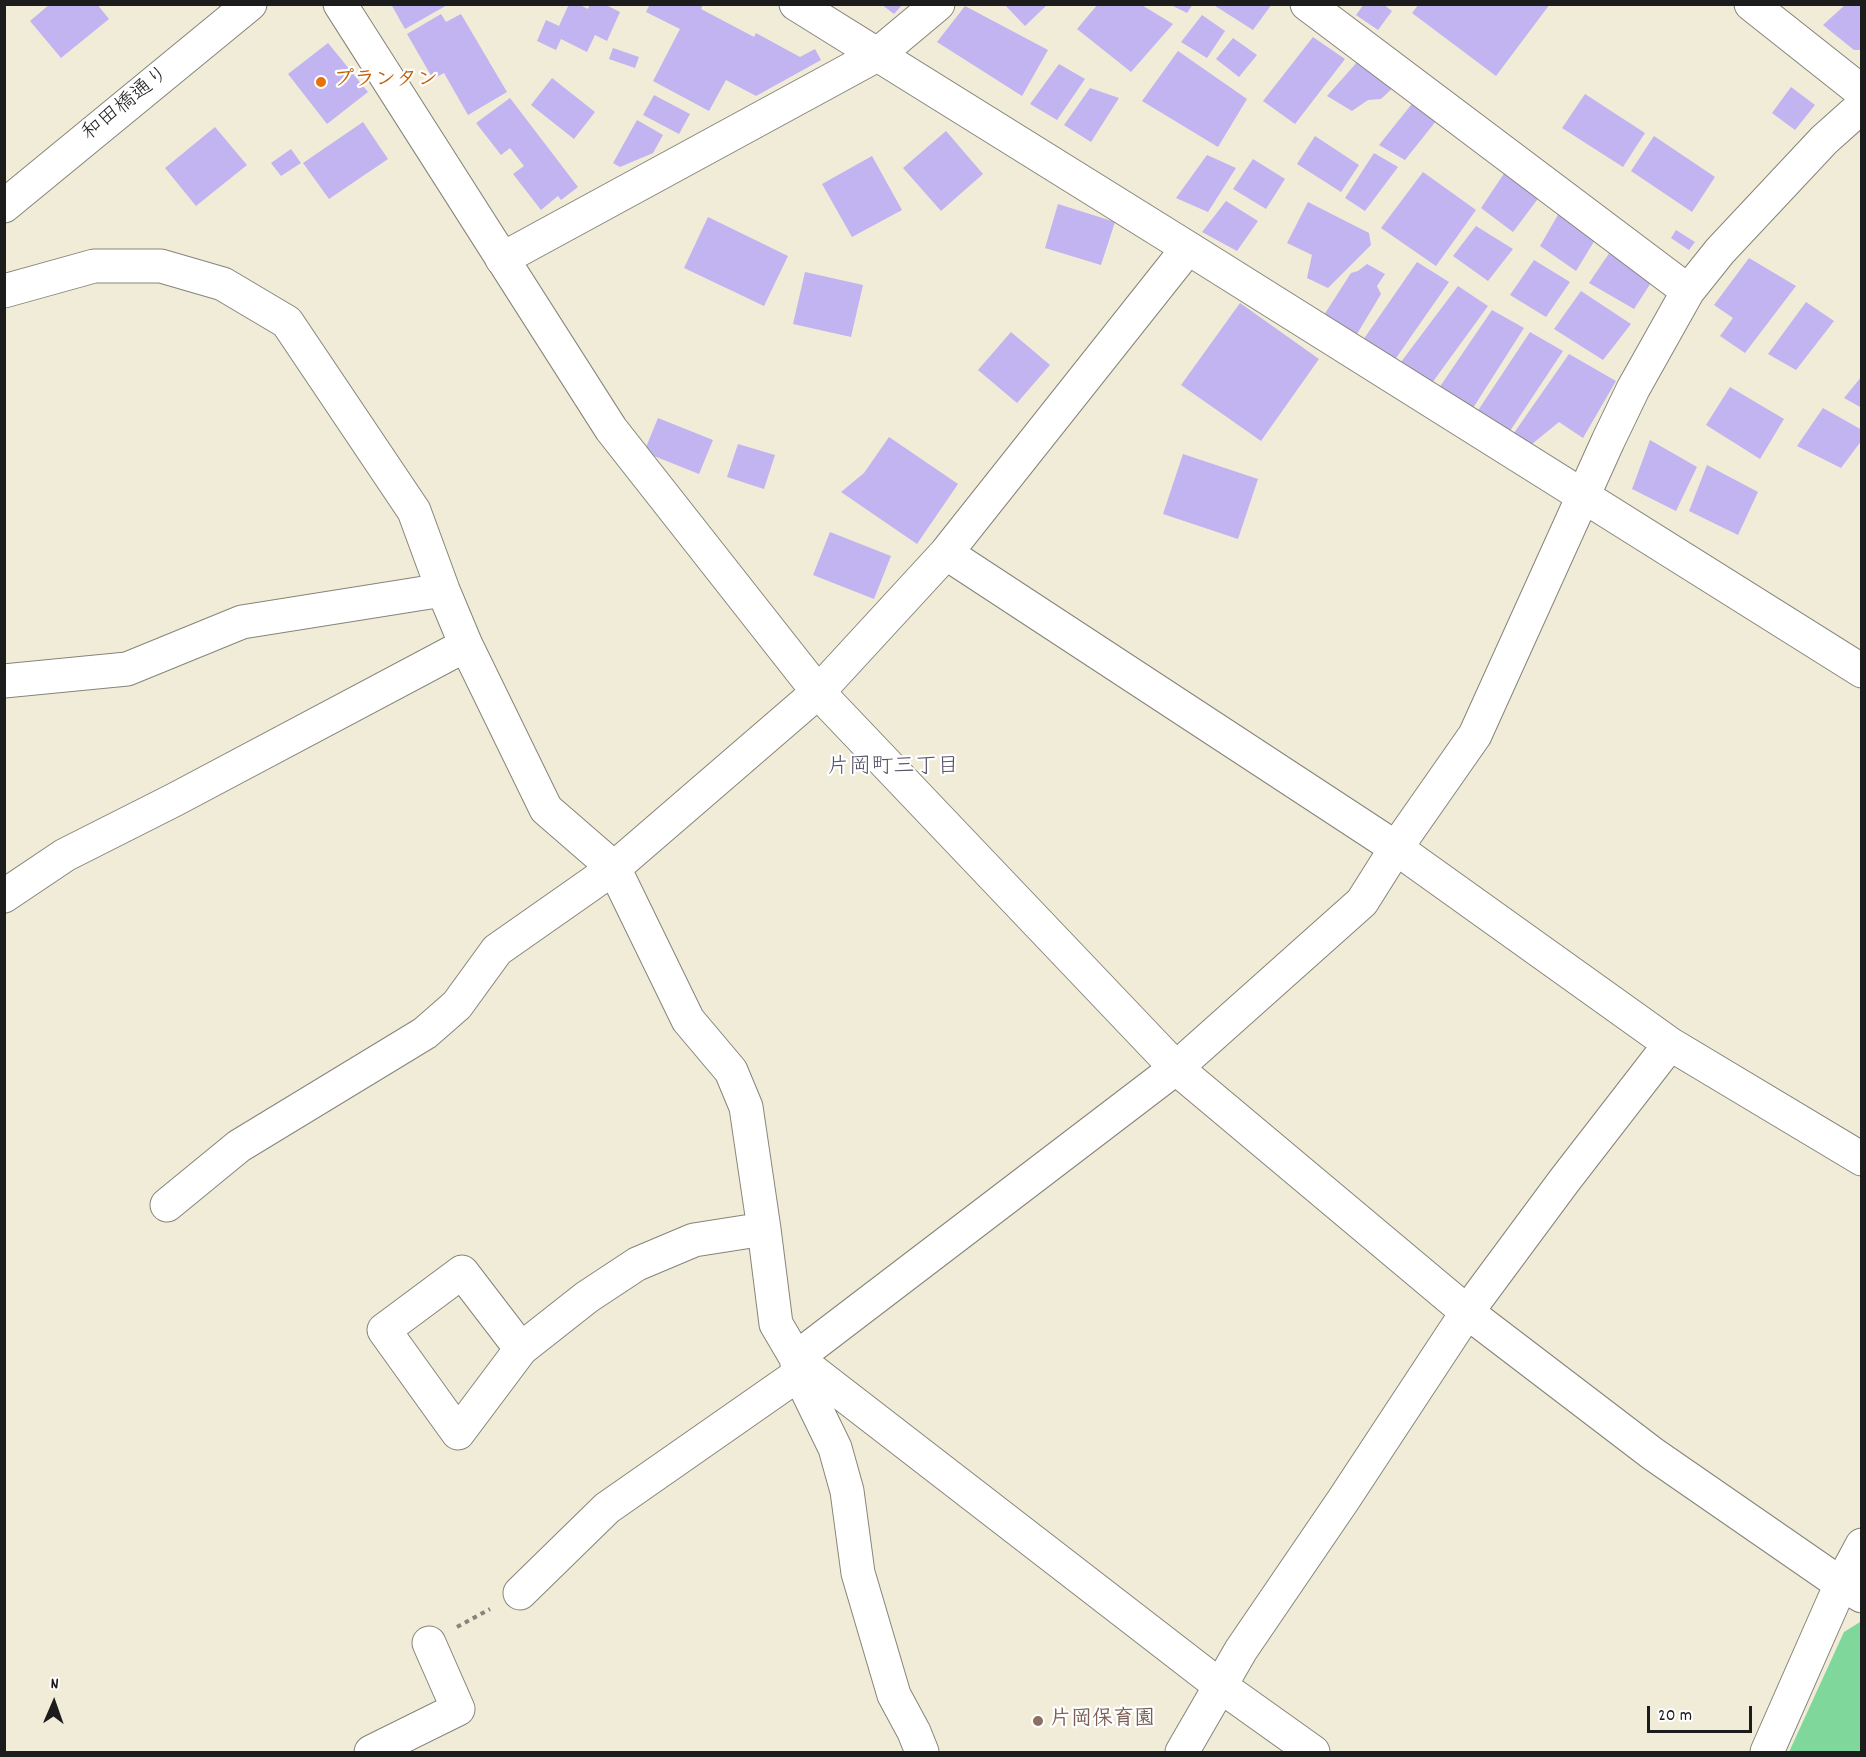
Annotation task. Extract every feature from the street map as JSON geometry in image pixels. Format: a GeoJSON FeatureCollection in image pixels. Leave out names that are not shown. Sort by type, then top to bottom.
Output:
{"type":"FeatureCollection","features":[{"type":"Feature","properties":{"kind":"street","name":"和田橋通り"},"geometry":{"type":"LineString","coordinates":[[4,206],[250,4]]}},
{"type":"Feature","properties":{"kind":"street"},"geometry":{"type":"LineString","coordinates":[[340,4],[611,429],[818,692],[1176,1068],[1467,1312],[1653,1454],[1851,1590]]}},
{"type":"Feature","properties":{"kind":"street"},"geometry":{"type":"LineString","coordinates":[[796,4],[1862,671]]}},
{"type":"Feature","properties":{"kind":"street"},"geometry":{"type":"LineString","coordinates":[[502,259],[877,55],[938,4]]}},
{"type":"Feature","properties":{"kind":"street"},"geometry":{"type":"LineString","coordinates":[[1307,4],[1688,291]]}},
{"type":"Feature","properties":{"kind":"street"},"geometry":{"type":"LineString","coordinates":[[1751,4],[1862,92]]}},
{"type":"Feature","properties":{"kind":"street"},"geometry":{"type":"LineString","coordinates":[[520,1593],[607,1508],[798,1366],[1176,1068],[1362,902],[1396,848],[1475,735],[1582,496],[1633,389],[1688,291],[1720,252],[1808,157],[1862,106]]}},
{"type":"Feature","properties":{"kind":"street"},"geometry":{"type":"LineString","coordinates":[[167,1205],[239,1146],[425,1033],[457,1005],[497,950],[614,868],[818,692],[945,553],[1188,248]]}},
{"type":"Feature","properties":{"kind":"street"},"geometry":{"type":"LineString","coordinates":[[4,291],[94,266],[161,266],[223,284],[287,322],[414,511],[466,645],[546,809],[614,868],[688,1020],[731,1071],[746,1107],[776,1324],[798,1366],[835,1448],[847,1491],[858,1573],[894,1695],[922,1752]]}},
{"type":"Feature","properties":{"kind":"street"},"geometry":{"type":"LineString","coordinates":[[945,553],[1396,848],[1670,1044],[1862,1159]]}},
{"type":"Feature","properties":{"kind":"street"},"geometry":{"type":"LineString","coordinates":[[4,681],[127,669],[242,622],[443,590]]}},
{"type":"Feature","properties":{"kind":"street"},"geometry":{"type":"LineString","coordinates":[[4,896],[65,855],[174,800],[466,645]]}},
{"type":"Feature","properties":{"kind":"street"},"geometry":{"type":"LineString","coordinates":[[1182,1752],[1219,1685],[1467,1312],[1670,1044]]}},
{"type":"Feature","properties":{"kind":"street"},"geometry":{"type":"LineString","coordinates":[[521,1349],[462,1272],[384,1330],[458,1433],[521,1349],[587,1297],[637,1264],[694,1239],[764,1229]]}},
{"type":"Feature","properties":{"kind":"street"},"geometry":{"type":"LineString","coordinates":[[798,1366],[1219,1685],[1313,1752]]}},
{"type":"Feature","properties":{"kind":"street"},"geometry":{"type":"LineString","coordinates":[[1767,1752],[1851,1590],[1862,1545]]}},
{"type":"Feature","properties":{"kind":"street"},"geometry":{"type":"LineString","coordinates":[[371,1752],[458,1709],[429,1643]]}},
{"type":"Feature","properties":{"kind":"path"},"geometry":{"type":"LineString","coordinates":[[429,1643],[520,1593]]}},
{"type":"Feature","properties":{"kind":"green space"},"geometry":{"type":"Polygon","coordinates":[[[1860,1622],[1861,1752],[1789,1752],[1844,1632],[1860,1622]]]}},
{"type":"Feature","properties":{"kind":"building"},"geometry":{"type":"Polygon","coordinates":[[[50,4],[97,4],[109,19],[61,58],[30,21],[50,4]]]}},
{"type":"Feature","properties":{"kind":"building"},"geometry":{"type":"Polygon","coordinates":[[[391,4],[449,4],[405,29],[391,4]]]}},
{"type":"Feature","properties":{"kind":"building"},"geometry":{"type":"Polygon","coordinates":[[[569,4],[578,4],[588,9],[590,4],[604,4],[620,12],[607,41],[595,35],[587,52],[561,39],[556,50],[537,41],[546,20],[559,26],[569,4]]]}},
{"type":"Feature","properties":{"kind":"building"},"geometry":{"type":"Polygon","coordinates":[[[650,4],[703,4],[701,9],[754,37],[756,33],[800,57],[815,49],[821,60],[756,96],[726,80],[709,111],[653,81],[680,29],[646,12],[650,4]]]}},
{"type":"Feature","properties":{"kind":"building"},"geometry":{"type":"Polygon","coordinates":[[[881,4],[903,4],[894,14],[881,4]]]}},
{"type":"Feature","properties":{"kind":"building"},"geometry":{"type":"Polygon","coordinates":[[[1004,4],[1048,4],[1025,26],[1004,4]]]}},
{"type":"Feature","properties":{"kind":"building"},"geometry":{"type":"Polygon","coordinates":[[[1098,4],[1140,4],[1173,24],[1131,72],[1077,29],[1098,4]]]}},
{"type":"Feature","properties":{"kind":"building"},"geometry":{"type":"Polygon","coordinates":[[[1169,4],[1193,4],[1187,13],[1169,4]]]}},
{"type":"Feature","properties":{"kind":"building"},"geometry":{"type":"Polygon","coordinates":[[[1212,4],[1272,4],[1253,30],[1212,4]]]}},
{"type":"Feature","properties":{"kind":"building"},"geometry":{"type":"Polygon","coordinates":[[[1364,4],[1383,4],[1392,11],[1378,30],[1356,15],[1364,4]]]}},
{"type":"Feature","properties":{"kind":"building"},"geometry":{"type":"Polygon","coordinates":[[[1419,4],[1550,4],[1496,76],[1412,13],[1419,4]]]}},
{"type":"Feature","properties":{"kind":"building"},"geometry":{"type":"Polygon","coordinates":[[[1846,4],[1862,4],[1862,50],[1854,50],[1823,25],[1846,4]]]}},
{"type":"Feature","properties":{"kind":"building"},"geometry":{"type":"Polygon","coordinates":[[[965,6],[1048,50],[1022,96],[937,42],[965,6]]]}},
{"type":"Feature","properties":{"kind":"building"},"geometry":{"type":"Polygon","coordinates":[[[441,14],[446,22],[461,14],[507,92],[468,115],[444,73],[433,79],[407,34],[441,14]]]}},
{"type":"Feature","properties":{"kind":"building"},"geometry":{"type":"Polygon","coordinates":[[[1202,15],[1225,31],[1207,58],[1181,42],[1202,15]]]}},
{"type":"Feature","properties":{"kind":"building"},"geometry":{"type":"Polygon","coordinates":[[[1313,37],[1345,59],[1295,124],[1263,101],[1313,37]]]}},
{"type":"Feature","properties":{"kind":"building"},"geometry":{"type":"Polygon","coordinates":[[[1233,38],[1257,55],[1239,77],[1216,59],[1233,38]]]}},
{"type":"Feature","properties":{"kind":"building"},"geometry":{"type":"Polygon","coordinates":[[[328,43],[368,92],[327,124],[288,74],[328,43]]]}},
{"type":"Feature","properties":{"kind":"building"},"geometry":{"type":"Polygon","coordinates":[[[613,48],[639,57],[635,68],[609,59],[613,48]]]}},
{"type":"Feature","properties":{"kind":"building"},"geometry":{"type":"Polygon","coordinates":[[[1178,51],[1247,99],[1218,147],[1142,101],[1178,51]]]}},
{"type":"Feature","properties":{"kind":"building"},"geometry":{"type":"Polygon","coordinates":[[[1359,60],[1399,82],[1381,99],[1368,100],[1352,111],[1327,96],[1359,60]]]}},
{"type":"Feature","properties":{"kind":"building"},"geometry":{"type":"Polygon","coordinates":[[[1059,64],[1085,79],[1057,120],[1030,104],[1059,64]]]}},
{"type":"Feature","properties":{"kind":"building"},"geometry":{"type":"Polygon","coordinates":[[[552,78],[595,112],[574,139],[531,105],[552,78]]]}},
{"type":"Feature","properties":{"kind":"building"},"geometry":{"type":"Polygon","coordinates":[[[1791,87],[1815,105],[1795,130],[1772,113],[1791,87]]]}},
{"type":"Feature","properties":{"kind":"building"},"geometry":{"type":"Polygon","coordinates":[[[1090,88],[1119,98],[1091,142],[1064,125],[1090,88]]]}},
{"type":"Feature","properties":{"kind":"building"},"geometry":{"type":"Polygon","coordinates":[[[1585,94],[1645,133],[1623,167],[1562,128],[1585,94]]]}},
{"type":"Feature","properties":{"kind":"building"},"geometry":{"type":"Polygon","coordinates":[[[654,95],[690,114],[679,134],[643,115],[654,95]]]}},
{"type":"Feature","properties":{"kind":"building"},"geometry":{"type":"Polygon","coordinates":[[[510,98],[578,187],[561,200],[558,196],[541,210],[513,174],[524,166],[510,148],[501,155],[476,123],[510,98]]]}},
{"type":"Feature","properties":{"kind":"building"},"geometry":{"type":"Polygon","coordinates":[[[1415,100],[1440,116],[1405,160],[1379,145],[1415,100]]]}},
{"type":"Feature","properties":{"kind":"building"},"geometry":{"type":"Polygon","coordinates":[[[637,120],[663,135],[653,153],[620,167],[613,163],[637,120]]]}},
{"type":"Feature","properties":{"kind":"building"},"geometry":{"type":"Polygon","coordinates":[[[363,122],[388,159],[329,199],[303,163],[363,122]]]}},
{"type":"Feature","properties":{"kind":"building"},"geometry":{"type":"Polygon","coordinates":[[[215,127],[247,165],[196,206],[165,168],[215,127]]]}},
{"type":"Feature","properties":{"kind":"building"},"geometry":{"type":"Polygon","coordinates":[[[946,131],[983,174],[941,211],[903,168],[946,131]]]}},
{"type":"Feature","properties":{"kind":"building"},"geometry":{"type":"Polygon","coordinates":[[[1315,136],[1359,165],[1341,192],[1297,164],[1315,136]]]}},
{"type":"Feature","properties":{"kind":"building"},"geometry":{"type":"Polygon","coordinates":[[[1654,136],[1715,177],[1692,212],[1631,171],[1654,136]]]}},
{"type":"Feature","properties":{"kind":"building"},"geometry":{"type":"Polygon","coordinates":[[[291,149],[301,163],[281,176],[271,163],[291,149]]]}},
{"type":"Feature","properties":{"kind":"building"},"geometry":{"type":"Polygon","coordinates":[[[1374,153],[1398,167],[1365,211],[1345,198],[1374,153]]]}},
{"type":"Feature","properties":{"kind":"building"},"geometry":{"type":"Polygon","coordinates":[[[1207,155],[1236,168],[1208,212],[1176,198],[1207,155]]]}},
{"type":"Feature","properties":{"kind":"building"},"geometry":{"type":"Polygon","coordinates":[[[872,156],[902,210],[852,237],[822,184],[872,156]]]}},
{"type":"Feature","properties":{"kind":"building"},"geometry":{"type":"Polygon","coordinates":[[[1253,159],[1285,179],[1266,209],[1233,189],[1253,159]]]}},
{"type":"Feature","properties":{"kind":"building"},"geometry":{"type":"Polygon","coordinates":[[[1507,169],[1543,192],[1513,232],[1481,208],[1507,169]]]}},
{"type":"Feature","properties":{"kind":"building"},"geometry":{"type":"Polygon","coordinates":[[[1423,172],[1476,210],[1436,266],[1381,228],[1423,172]]]}},
{"type":"Feature","properties":{"kind":"building"},"geometry":{"type":"Polygon","coordinates":[[[1226,201],[1258,221],[1237,251],[1202,232],[1226,201]]]}},
{"type":"Feature","properties":{"kind":"building"},"geometry":{"type":"Polygon","coordinates":[[[1308,202],[1369,233],[1371,245],[1328,288],[1307,278],[1312,255],[1287,243],[1308,202]]]}},
{"type":"Feature","properties":{"kind":"building"},"geometry":{"type":"Polygon","coordinates":[[[1058,204],[1115,222],[1101,265],[1045,248],[1058,204]]]}},
{"type":"Feature","properties":{"kind":"building"},"geometry":{"type":"Polygon","coordinates":[[[1559,213],[1598,235],[1576,271],[1540,246],[1559,213]]]}},
{"type":"Feature","properties":{"kind":"building"},"geometry":{"type":"Polygon","coordinates":[[[708,217],[788,256],[764,306],[684,268],[708,217]]]}},
{"type":"Feature","properties":{"kind":"building"},"geometry":{"type":"Polygon","coordinates":[[[1476,226],[1513,249],[1488,281],[1453,256],[1476,226]]]}},
{"type":"Feature","properties":{"kind":"building"},"geometry":{"type":"Polygon","coordinates":[[[1676,230],[1695,242],[1689,250],[1671,238],[1676,230]]]}},
{"type":"Feature","properties":{"kind":"building"},"geometry":{"type":"Polygon","coordinates":[[[1614,246],[1658,272],[1634,309],[1589,283],[1614,246]]]}},
{"type":"Feature","properties":{"kind":"building"},"geometry":{"type":"Polygon","coordinates":[[[1749,258],[1796,286],[1745,353],[1720,336],[1733,318],[1714,305],[1749,258]]]}},
{"type":"Feature","properties":{"kind":"building"},"geometry":{"type":"Polygon","coordinates":[[[1534,260],[1570,282],[1546,317],[1510,295],[1534,260]]]}},
{"type":"Feature","properties":{"kind":"building"},"geometry":{"type":"Polygon","coordinates":[[[1417,262],[1449,282],[1394,361],[1363,340],[1417,262]]]}},
{"type":"Feature","properties":{"kind":"building"},"geometry":{"type":"Polygon","coordinates":[[[1367,264],[1385,274],[1377,286],[1381,294],[1357,334],[1324,315],[1351,273],[1367,264]]]}},
{"type":"Feature","properties":{"kind":"building"},"geometry":{"type":"Polygon","coordinates":[[[805,272],[863,285],[851,337],[793,324],[805,272]]]}},
{"type":"Feature","properties":{"kind":"building"},"geometry":{"type":"Polygon","coordinates":[[[1458,286],[1488,306],[1432,383],[1401,362],[1458,286]]]}},
{"type":"Feature","properties":{"kind":"building"},"geometry":{"type":"Polygon","coordinates":[[[1581,291],[1631,324],[1603,360],[1554,329],[1581,291]]]}},
{"type":"Feature","properties":{"kind":"building"},"geometry":{"type":"Polygon","coordinates":[[[1806,302],[1834,321],[1796,370],[1768,354],[1806,302]]]}},
{"type":"Feature","properties":{"kind":"building"},"geometry":{"type":"Polygon","coordinates":[[[1240,303],[1319,359],[1261,441],[1181,385],[1240,303]]]}},
{"type":"Feature","properties":{"kind":"building"},"geometry":{"type":"Polygon","coordinates":[[[1492,310],[1524,328],[1473,408],[1439,388],[1492,310]]]}},
{"type":"Feature","properties":{"kind":"building"},"geometry":{"type":"Polygon","coordinates":[[[1011,332],[1050,365],[1017,403],[978,370],[1011,332]]]}},
{"type":"Feature","properties":{"kind":"building"},"geometry":{"type":"Polygon","coordinates":[[[1530,332],[1563,351],[1510,431],[1477,412],[1530,332]]]}},
{"type":"Feature","properties":{"kind":"building"},"geometry":{"type":"Polygon","coordinates":[[[1569,354],[1616,381],[1583,438],[1559,422],[1532,444],[1514,433],[1569,354]]]}},
{"type":"Feature","properties":{"kind":"building"},"geometry":{"type":"Polygon","coordinates":[[[1862,376],[1862,408],[1844,398],[1862,376]]]}},
{"type":"Feature","properties":{"kind":"building"},"geometry":{"type":"Polygon","coordinates":[[[1730,387],[1784,419],[1760,459],[1706,425],[1730,387]]]}},
{"type":"Feature","properties":{"kind":"building"},"geometry":{"type":"Polygon","coordinates":[[[1823,408],[1862,430],[1862,440],[1841,468],[1797,446],[1823,408]]]}},
{"type":"Feature","properties":{"kind":"building"},"geometry":{"type":"Polygon","coordinates":[[[658,418],[713,440],[699,474],[644,452],[658,418]]]}},
{"type":"Feature","properties":{"kind":"building"},"geometry":{"type":"Polygon","coordinates":[[[889,437],[958,484],[917,544],[841,492],[864,473],[889,437]]]}},
{"type":"Feature","properties":{"kind":"building"},"geometry":{"type":"Polygon","coordinates":[[[1650,440],[1697,467],[1676,511],[1632,489],[1650,440]]]}},
{"type":"Feature","properties":{"kind":"building"},"geometry":{"type":"Polygon","coordinates":[[[738,444],[775,455],[764,489],[727,477],[738,444]]]}},
{"type":"Feature","properties":{"kind":"building"},"geometry":{"type":"Polygon","coordinates":[[[1183,454],[1258,479],[1238,539],[1163,514],[1183,454]]]}},
{"type":"Feature","properties":{"kind":"building"},"geometry":{"type":"Polygon","coordinates":[[[1707,465],[1758,492],[1738,535],[1689,511],[1707,465]]]}},
{"type":"Feature","properties":{"kind":"building"},"geometry":{"type":"Polygon","coordinates":[[[830,532],[891,556],[874,599],[813,575],[830,532]]]}},
{"type":"Feature","properties":{"kind":"place","name":"プランタン"},"geometry":{"type":"Point","coordinates":[321,82]}},
{"type":"Feature","properties":{"kind":"place","name":"片岡保育園"},"geometry":{"type":"Point","coordinates":[1038,1721]}},
{"type":"Feature","properties":{"kind":"district","name":"片岡町三丁目"},"geometry":{"type":"Point","coordinates":[893,769]}}]}
